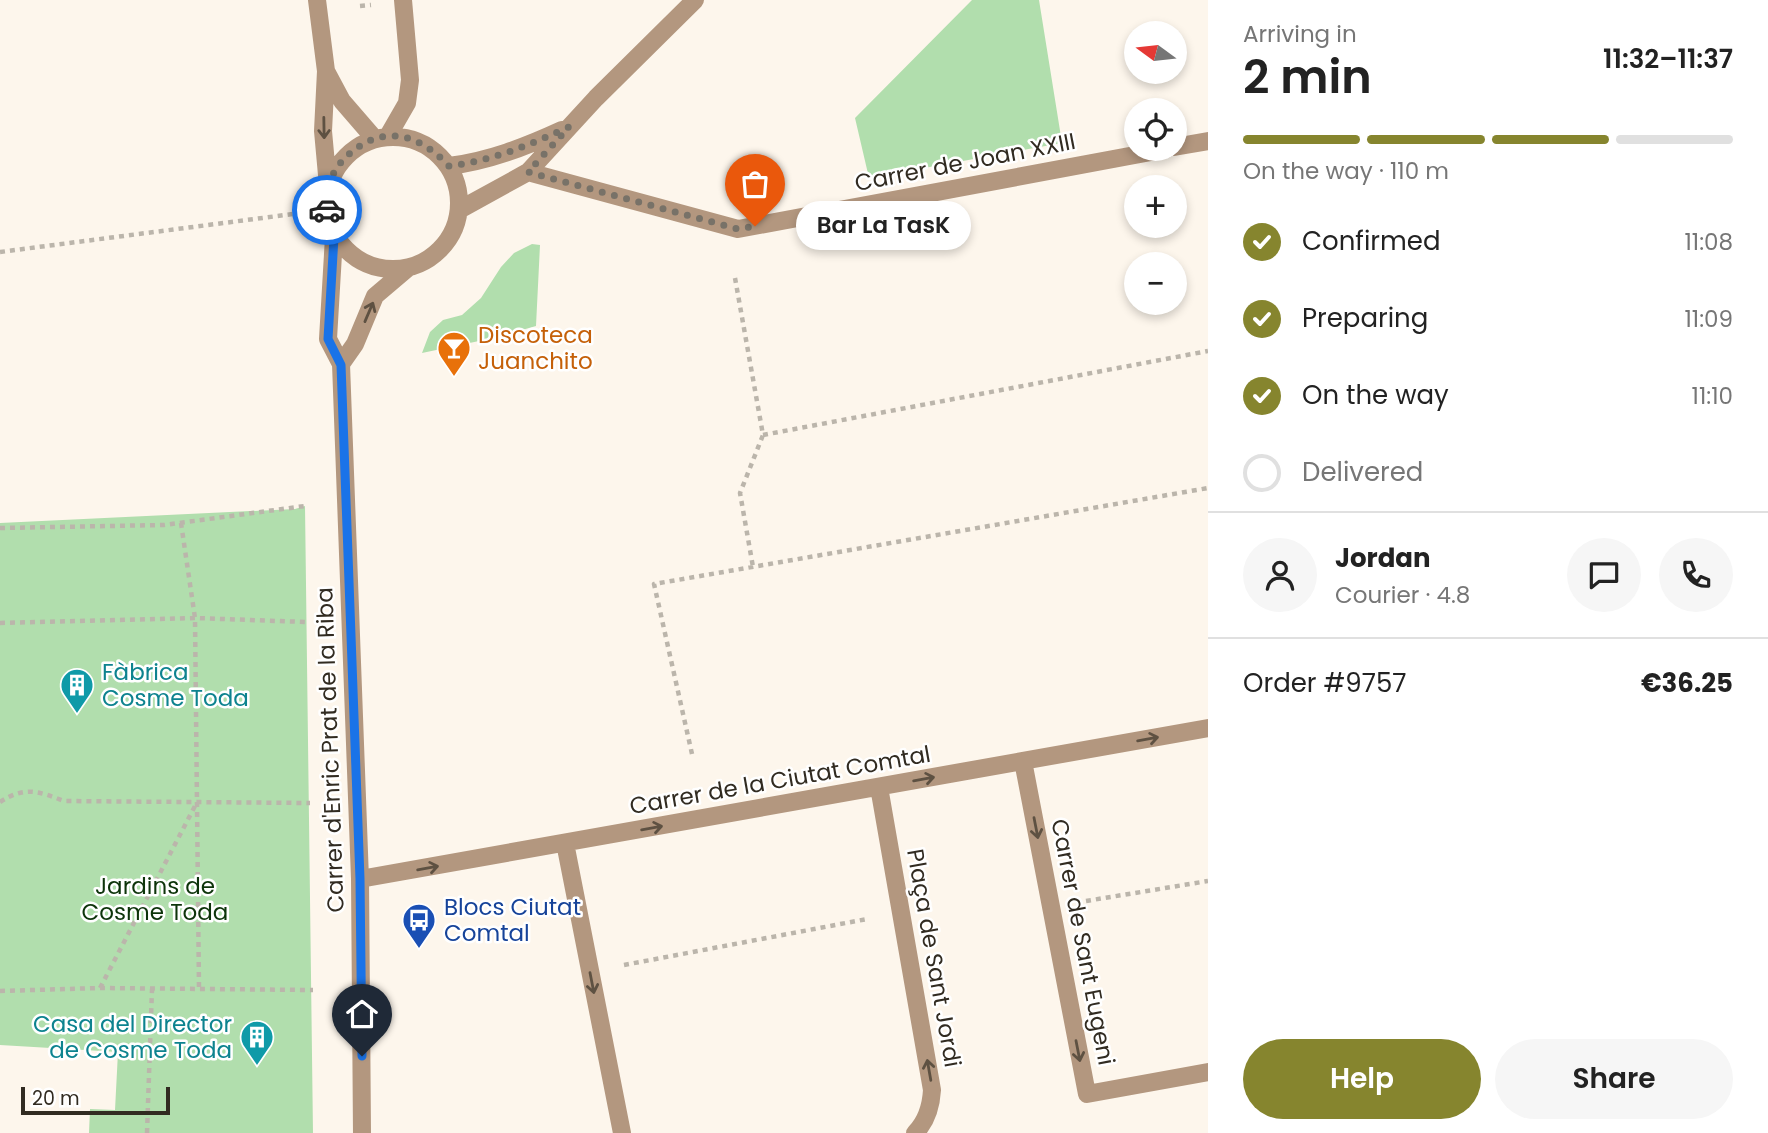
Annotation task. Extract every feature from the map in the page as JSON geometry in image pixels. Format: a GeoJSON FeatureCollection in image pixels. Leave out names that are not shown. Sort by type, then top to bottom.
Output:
{"type":"FeatureCollection","features":[{"type":"Feature","properties":{"kind":"street"},"geometry":{"type":"LineString","coordinates":[[317,0],[326,71],[323,131],[328,186],[326,212],[334,237],[351,256],[374,268],[408,268]]}},
{"type":"Feature","properties":{"kind":"street"},"geometry":{"type":"LineString","coordinates":[[459,210],[528,172],[695,0]]}},
{"type":"Feature","properties":{"kind":"street"},"geometry":{"type":"LineString","coordinates":[[381,137],[407,103],[410,80],[404,1]]}},
{"type":"Feature","properties":{"kind":"street"},"geometry":{"type":"LineString","coordinates":[[326,71],[342,101],[381,137]]}},
{"type":"Feature","properties":{"kind":"street"},"geometry":{"type":"LineString","coordinates":[[449,166],[477,163],[524,147],[569,127]]}},
{"type":"Feature","properties":{"kind":"street"},"geometry":{"type":"LineString","coordinates":[[328,186],[340,163],[359,145],[381,137],[411,138],[433,149],[449,166],[456,182],[459,210],[451,236],[433,257],[408,268],[375,296],[355,344],[341,365]]}},
{"type":"Feature","properties":{"kind":"street"},"geometry":{"type":"LineString","coordinates":[[1187,145],[1208,141]]}},
{"type":"Feature","properties":{"kind":"street","name":"Carrer de Joan XXIII"},"geometry":{"type":"LineString","coordinates":[[528,172],[738,229],[1124,157]]}},
{"type":"Feature","properties":{"kind":"street","name":"Carrer d'Enric Prat de la Riba"},"geometry":{"type":"LineString","coordinates":[[334,237],[328,339],[341,365],[360,879],[362,1133]]}},
{"type":"Feature","properties":{"kind":"street","name":"Carrer de la Ciutat Comtal"},"geometry":{"type":"LineString","coordinates":[[360,879],[1208,728]]}},
{"type":"Feature","properties":{"kind":"street","name":"Carrer de Sant Eugeni"},"geometry":{"type":"LineString","coordinates":[[1023,761],[1087,1094],[1208,1072]]}},
{"type":"Feature","properties":{"kind":"street","name":"Plaça de Sant Jordi"},"geometry":{"type":"LineString","coordinates":[[879,787],[932,1090],[931,1106],[924,1123],[915,1133]]}},
{"type":"Feature","properties":{"kind":"street"},"geometry":{"type":"LineString","coordinates":[[565,844],[622,1133]]}},
{"type":"Feature","properties":{"kind":"path"},"geometry":{"type":"LineString","coordinates":[[0,252],[293,214]]}},
{"type":"Feature","properties":{"kind":"path"},"geometry":{"type":"LineString","coordinates":[[735,278],[763,435],[740,493],[753,567]]}},
{"type":"Feature","properties":{"kind":"path"},"geometry":{"type":"LineString","coordinates":[[763,435],[1208,351]]}},
{"type":"Feature","properties":{"kind":"path"},"geometry":{"type":"LineString","coordinates":[[692,754],[654,584],[1208,488]]}},
{"type":"Feature","properties":{"kind":"path"},"geometry":{"type":"LineString","coordinates":[[0,528],[164,526],[305,506]]}},
{"type":"Feature","properties":{"kind":"path"},"geometry":{"type":"LineString","coordinates":[[181,523],[195,618],[199,989]]}},
{"type":"Feature","properties":{"kind":"path"},"geometry":{"type":"LineString","coordinates":[[0,623],[195,618],[306,622]]}},
{"type":"Feature","properties":{"kind":"path"},"geometry":{"type":"LineString","coordinates":[[0,802],[15,792],[40,792],[64,801],[310,803]]}},
{"type":"Feature","properties":{"kind":"path"},"geometry":{"type":"LineString","coordinates":[[100,988],[197,803]]}},
{"type":"Feature","properties":{"kind":"path"},"geometry":{"type":"LineString","coordinates":[[1085,901],[1208,881]]}},
{"type":"Feature","properties":{"kind":"path","name":"Plaça de Sant Jordi"},"geometry":{"type":"LineString","coordinates":[[620,966],[880,916]]}},
{"type":"Feature","properties":{"kind":"path"},"geometry":{"type":"LineString","coordinates":[[0,991],[100,988],[313,990]]}},
{"type":"Feature","properties":{"kind":"path"},"geometry":{"type":"LineString","coordinates":[[147,1133],[152,989]]}},
{"type":"Feature","properties":{"kind":"green space"},"geometry":{"type":"Polygon","coordinates":[[[972,0],[1039,0],[1062,143],[869,178],[855,118],[972,0]]]}},
{"type":"Feature","properties":{"kind":"green space"},"geometry":{"type":"Polygon","coordinates":[[[532,244],[540,245],[536,326],[422,353],[430,332],[443,320],[462,315],[481,298],[501,267],[514,253],[532,244]]]}},
{"type":"Feature","properties":{"kind":"green space","name":"Jardins de Cosme Toda"},"geometry":{"type":"Polygon","coordinates":[[[305,506],[313,1133],[89,1133],[90,1109],[115,1110],[118,1052],[0,1045],[0,523],[295,509],[305,506]]]}},
{"type":"Feature","properties":{"kind":"way so far"},"geometry":{"type":"LineString","coordinates":[[327,210],[328,186],[340,163],[359,145],[374,138],[411,138],[433,149],[449,166],[477,163],[524,147],[569,127],[528,172],[738,229],[755,226]]}},
{"type":"Feature","properties":{"kind":"place","name":"Bar La TasK"},"geometry":{"type":"Point","coordinates":[755,226]}},
{"type":"Feature","properties":{"kind":"place","name":"Discoteca Juanchito"},"geometry":{"type":"Point","coordinates":[454,378]}},
{"type":"Feature","properties":{"kind":"place","name":"Fàbrica Cosme Toda"},"geometry":{"type":"Point","coordinates":[77,715]}},
{"type":"Feature","properties":{"kind":"place","name":"Blocs Ciutat Comtal"},"geometry":{"type":"Point","coordinates":[419,950]}},
{"type":"Feature","properties":{"kind":"place","name":"Casa del Director de Cosme Toda"},"geometry":{"type":"Point","coordinates":[257,1067]}},
{"type":"Feature","properties":{"kind":"route"},"geometry":{"type":"LineString","coordinates":[[327,210],[334,237],[328,339],[341,365],[360,879],[362,1056]]}}]}
